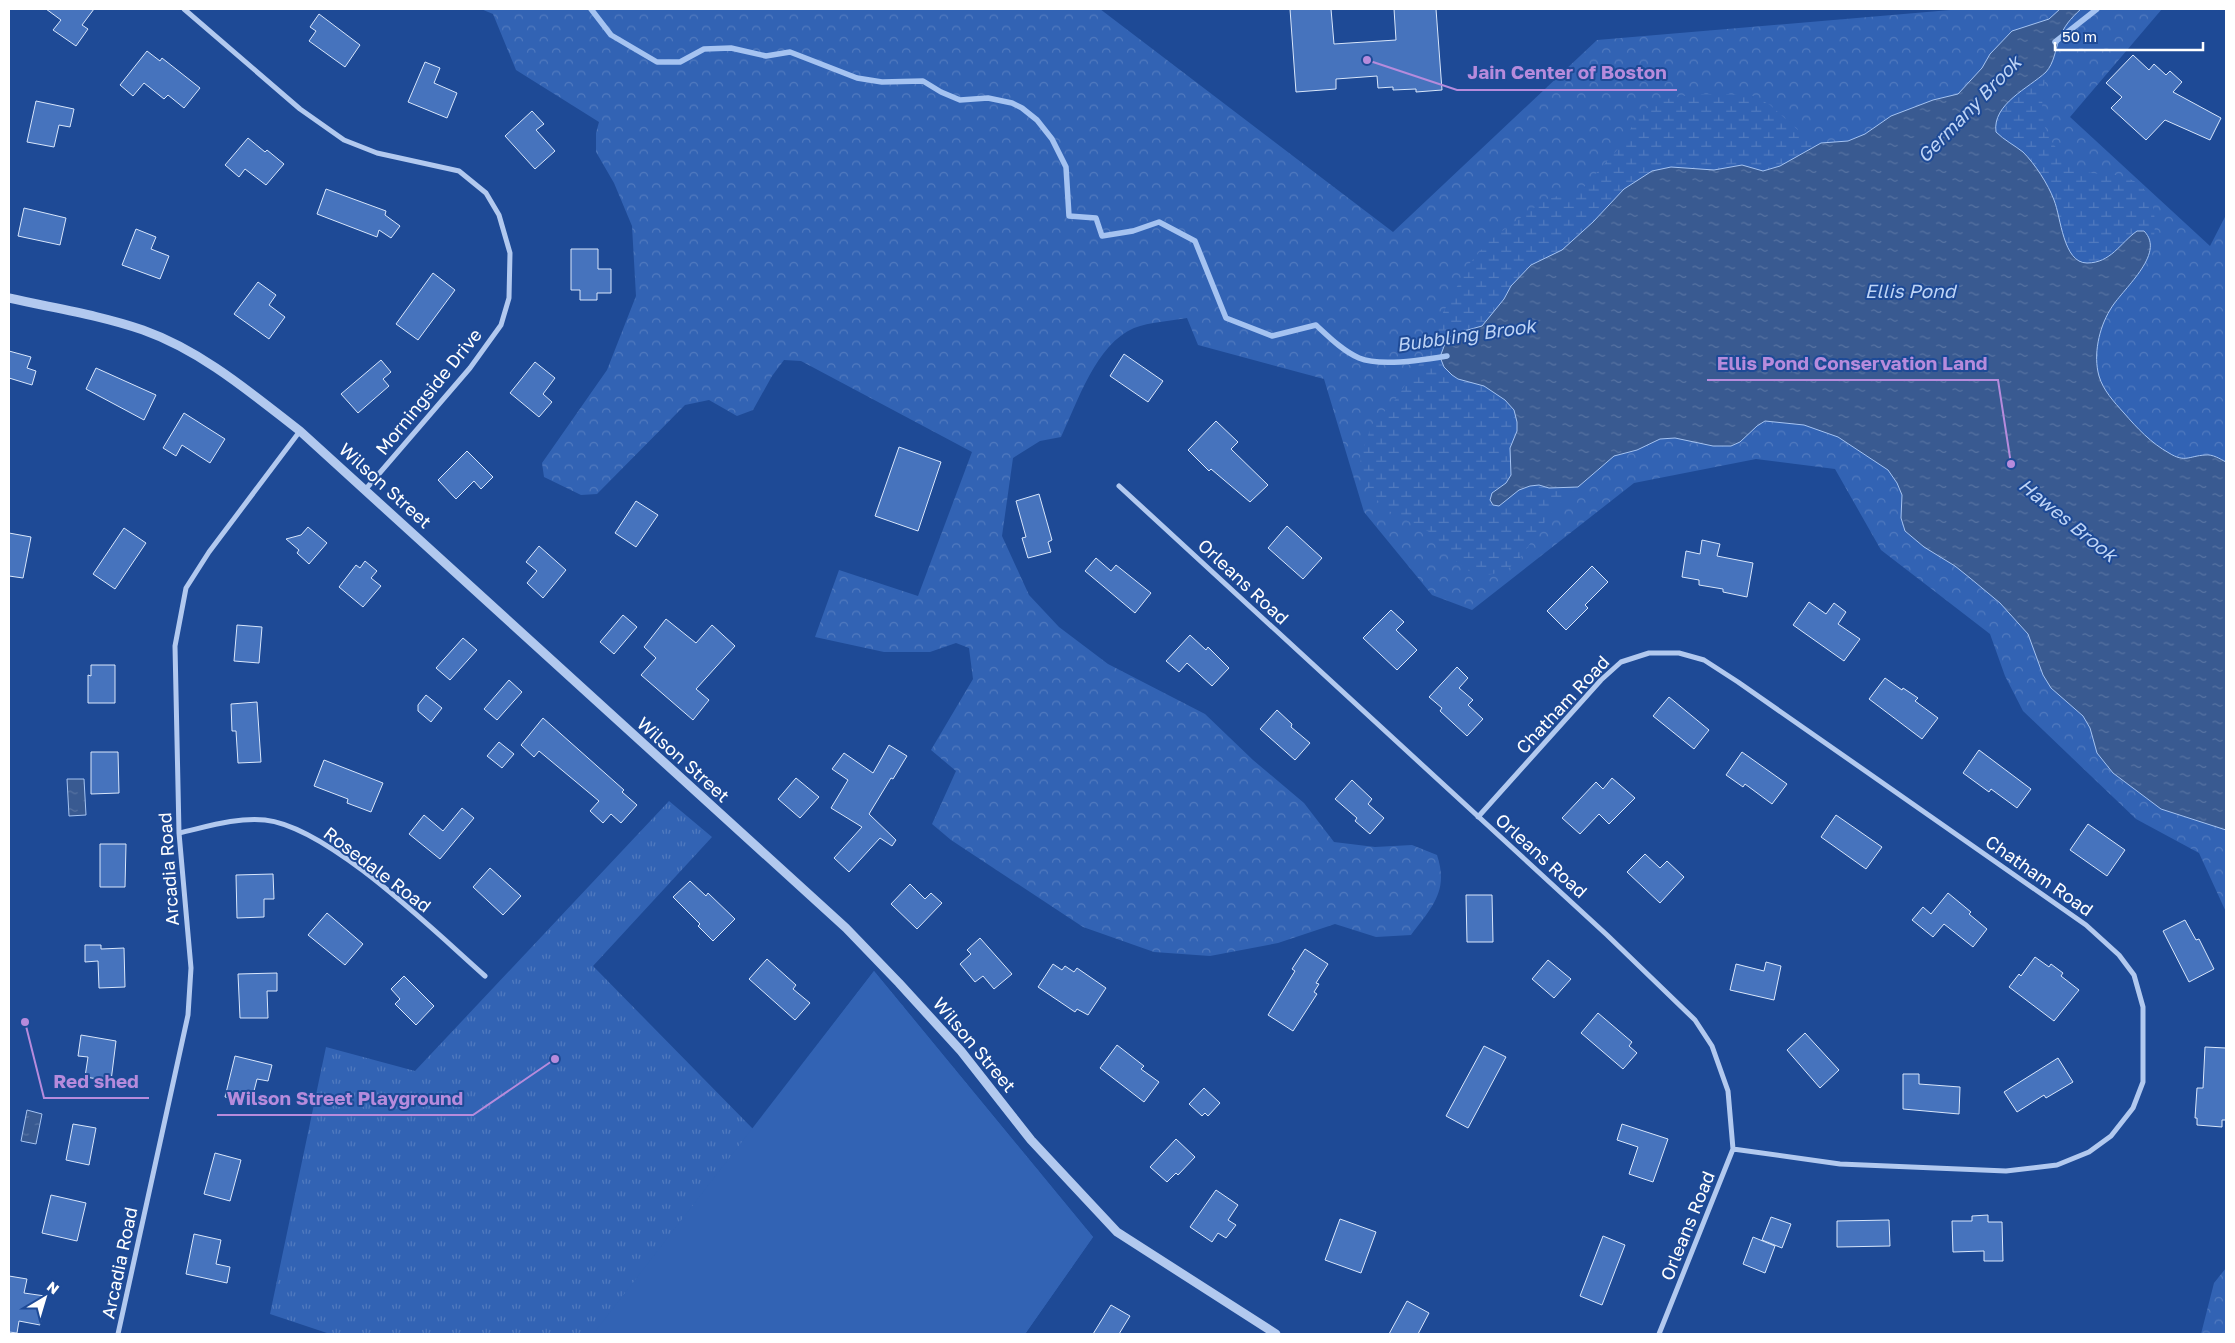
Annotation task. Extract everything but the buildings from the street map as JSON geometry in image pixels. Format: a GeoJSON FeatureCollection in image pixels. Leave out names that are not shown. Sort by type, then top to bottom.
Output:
{"type":"FeatureCollection","features":[{"type":"Feature","properties":{"kind":"street","name":"Morningside Drive"},"geometry":{"type":"LineString","coordinates":[[184,9],[300,109],[344,140],[377,153],[459,172],[486,192],[500,215],[510,253],[509,298],[501,325],[470,368],[365,490]]}},
{"type":"Feature","properties":{"kind":"street","name":"Wilson Street"},"geometry":{"type":"LineString","coordinates":[[9,298],[112,322],[143,331],[172,344],[202,358],[300,431],[846,928],[906,989],[960,1051],[1031,1140],[1117,1232],[1276,1334]]}},
{"type":"Feature","properties":{"kind":"street","name":"Arcadia Road"},"geometry":{"type":"LineString","coordinates":[[118,1334],[188,1015],[191,968],[179,832],[175,646],[186,588],[209,552],[300,431]]}},
{"type":"Feature","properties":{"kind":"street","name":"Orleans Road"},"geometry":{"type":"LineString","coordinates":[[1119,486],[1607,935],[1695,1020],[1712,1046],[1728,1091],[1733,1149],[1659,1334]]}},
{"type":"Feature","properties":{"kind":"street","name":"Chatham Road"},"geometry":{"type":"LineString","coordinates":[[1478,817],[1601,680],[1621,662],[1650,653],[1678,652],[1704,660],[1738,682],[2086,925],[2119,955],[2134,975],[2143,1007],[2143,1082],[2133,1108],[2111,1136],[2089,1152],[2057,1165],[2006,1171],[1840,1164],[1733,1149]]}},
{"type":"Feature","properties":{"kind":"street","name":"Rosedale Road"},"geometry":{"type":"LineString","coordinates":[[179,832],[234,822],[264,820],[294,827],[342,855],[485,976]]}},
{"type":"Feature","properties":{"kind":"green space"},"geometry":{"type":"Polygon","coordinates":[[[481,9],[1100,9],[1393,232],[1597,40],[1962,9],[2162,9],[2070,117],[2210,246],[2226,215],[2226,912],[2199,853],[2136,819],[2023,711],[2005,676],[1990,634],[1881,550],[1835,469],[1756,459],[1634,483],[1472,610],[1432,595],[1364,512],[1324,379],[1198,345],[1187,318],[1140,326],[1121,336],[1109,347],[1089,376],[1061,437],[1040,441],[1013,458],[1002,536],[1029,595],[1059,627],[1108,664],[1205,714],[1253,760],[1304,803],[1334,842],[1375,847],[1412,845],[1437,855],[1441,879],[1440,889],[1432,907],[1411,935],[1376,937],[1335,924],[1278,943],[1210,956],[1154,952],[1083,927],[951,840],[932,824],[956,771],[931,750],[973,679],[969,648],[956,643],[930,652],[884,652],[815,637],[839,570],[918,596],[972,452],[801,361],[784,360],[772,376],[753,410],[737,416],[709,400],[685,405],[597,494],[581,495],[544,477],[542,463],[607,370],[636,296],[632,226],[614,183],[596,152],[596,133],[599,122],[516,70],[493,14],[481,9]]]}},
{"type":"Feature","properties":{"kind":"green space"},"geometry":{"type":"Polygon","coordinates":[[[2047,71],[2042,108],[2043,119],[2051,139],[2057,149],[2080,170],[2120,176],[2132,180],[2141,186],[2152,203],[2154,214],[2155,225],[2152,247],[2150,237],[2130,236],[2114,253],[2105,259],[2093,262],[2082,261],[2074,256],[2064,236],[2050,190],[2035,165],[2017,147],[1996,132],[2000,114],[2006,105],[2047,71]]]}},
{"type":"Feature","properties":{"kind":"green space"},"geometry":{"type":"Polygon","coordinates":[[[1695,94],[1754,96],[1770,105],[1798,130],[1821,143],[1780,166],[1763,171],[1742,165],[1714,170],[1697,168],[1624,189],[1593,222],[1562,250],[1511,286],[1504,299],[1482,326],[1469,330],[1458,379],[1498,394],[1513,409],[1517,419],[1517,430],[1510,448],[1511,476],[1506,483],[1492,493],[1509,499],[1519,490],[1539,485],[1549,488],[1578,487],[1553,510],[1518,561],[1505,571],[1488,575],[1469,571],[1458,563],[1433,534],[1389,511],[1372,495],[1362,475],[1360,457],[1372,425],[1395,400],[1425,356],[1437,324],[1469,264],[1490,240],[1545,200],[1583,188],[1618,149],[1646,109],[1667,99],[1695,94]]]}},
{"type":"Feature","properties":{"kind":"green space"},"geometry":{"type":"Polygon","coordinates":[[[669,801],[712,837],[593,966],[753,1129],[874,971],[1093,1237],[1025,1334],[330,1334],[270,1314],[326,1047],[415,1071],[669,801]]]}},
{"type":"Feature","properties":{"kind":"green space"},"geometry":{"type":"Polygon","coordinates":[[[874,971],[1093,1237],[1025,1334],[594,1333],[874,971]]]}},
{"type":"Feature","properties":{"kind":"green space"},"geometry":{"type":"Polygon","coordinates":[[[2226,1268],[2226,1334],[2201,1334],[2214,1283],[2226,1268]]]}},
{"type":"Feature","properties":{"kind":"water","name":"Ellis Pond"},"geometry":{"type":"Polygon","coordinates":[[[2060,9],[2081,9],[2063,31],[2053,61],[2046,72],[2013,98],[2000,113],[1996,122],[1996,132],[2023,152],[2041,174],[2054,200],[2068,248],[2079,261],[2087,263],[2103,260],[2115,252],[2137,231],[2144,231],[2150,240],[2150,250],[2146,261],[2140,272],[2110,310],[2100,333],[2097,351],[2099,376],[2109,396],[2156,445],[2179,458],[2208,455],[2226,462],[2226,830],[2161,809],[2113,773],[2097,753],[2090,728],[2083,716],[2051,688],[2043,675],[2028,634],[2000,603],[1955,566],[1924,547],[1905,531],[1901,518],[1902,495],[1897,483],[1888,470],[1838,437],[1804,425],[1765,421],[1740,442],[1731,446],[1713,446],[1675,438],[1660,439],[1637,450],[1614,456],[1578,487],[1549,488],[1539,485],[1530,486],[1519,490],[1499,506],[1493,505],[1490,500],[1492,493],[1506,483],[1511,475],[1510,448],[1517,431],[1514,410],[1505,400],[1484,386],[1458,379],[1452,375],[1444,367],[1440,357],[1446,341],[1453,334],[1482,326],[1504,299],[1511,286],[1531,265],[1562,250],[1593,222],[1624,189],[1652,171],[1671,167],[1714,170],[1742,165],[1763,171],[1780,166],[1821,143],[1848,141],[1865,134],[1891,116],[1933,100],[1958,94],[1982,68],[1990,54],[2012,31],[2049,19],[2060,9]]]}},
{"type":"Feature","properties":{"kind":"water"},"geometry":{"type":"Polygon","coordinates":[[[67,779],[84,779],[86,815],[69,816],[67,779]]]}},
{"type":"Feature","properties":{"kind":"water"},"geometry":{"type":"Polygon","coordinates":[[[27,1110],[42,1114],[36,1144],[21,1141],[27,1110]]]}},
{"type":"Feature","properties":{"kind":"waterway","name":"Bubbling Brook"},"geometry":{"type":"LineString","coordinates":[[591,9],[611,35],[657,62],[680,62],[704,49],[731,48],[766,56],[790,52],[857,78],[882,82],[923,81],[941,92],[960,100],[988,98],[1012,103],[1037,120],[1052,139],[1066,167],[1069,216],[1096,218],[1102,236],[1133,231],[1159,222],[1195,241],[1226,318],[1272,336],[1316,325],[1347,352],[1368,361],[1402,362],[1447,356]]}},
{"type":"Feature","properties":{"kind":"waterway","name":"Germany Brook"},"geometry":{"type":"LineString","coordinates":[[2055,42],[2097,9]]}},
{"type":"Feature","properties":{"kind":"place","name":"Jain Center of Boston"},"geometry":{"type":"Point","coordinates":[1367,60]}},
{"type":"Feature","properties":{"kind":"place","name":"Ellis Pond Conservation Land"},"geometry":{"type":"Point","coordinates":[2011,464]}},
{"type":"Feature","properties":{"kind":"place","name":"Red shed"},"geometry":{"type":"Point","coordinates":[25,1022]}},
{"type":"Feature","properties":{"kind":"place","name":"Wilson Street Playground"},"geometry":{"type":"Point","coordinates":[555,1059]}},
{"type":"Feature","properties":{"kind":"water label","name":"Hawes Brook"},"geometry":{"type":"Point","coordinates":[2068,520]}}]}
